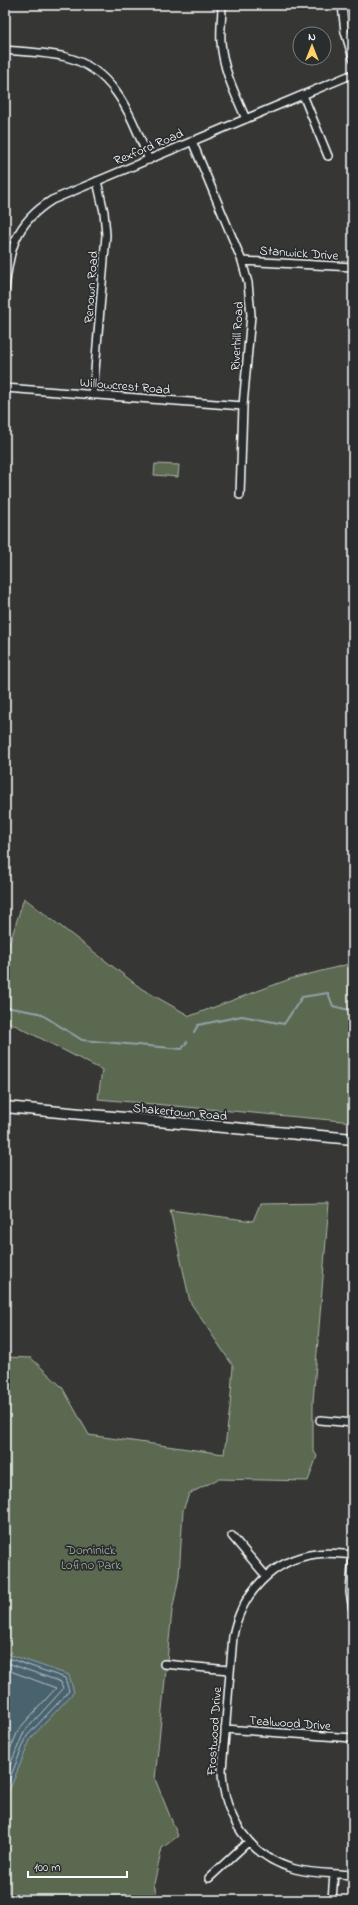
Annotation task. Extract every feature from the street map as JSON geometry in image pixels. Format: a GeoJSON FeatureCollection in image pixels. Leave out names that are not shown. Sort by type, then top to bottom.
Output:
{"type":"FeatureCollection","features":[{"type":"Feature","properties":{"kind":"street"},"geometry":{"type":"LineString","coordinates":[[222,5],[221,33],[224,61],[233,89],[246,119]]}},
{"type":"Feature","properties":{"kind":"street"},"geometry":{"type":"LineString","coordinates":[[342,5],[345,32],[353,58]]}},
{"type":"Feature","properties":{"kind":"street"},"geometry":{"type":"LineString","coordinates":[[5,50],[62,56],[76,60],[96,71],[109,82],[120,95],[149,160]]}},
{"type":"Feature","properties":{"kind":"street","name":"Rexford Road"},"geometry":{"type":"LineString","coordinates":[[5,290],[13,244],[27,220],[52,200],[353,74]]}},
{"type":"Feature","properties":{"kind":"street"},"geometry":{"type":"LineString","coordinates":[[303,95],[328,156]]}},
{"type":"Feature","properties":{"kind":"street","name":"Riverhill Road"},"geometry":{"type":"LineString","coordinates":[[192,141],[242,261],[248,283],[250,315],[240,495]]}},
{"type":"Feature","properties":{"kind":"street","name":"Renown Road"},"geometry":{"type":"LineString","coordinates":[[93,395],[106,235],[104,212],[97,181]]}},
{"type":"Feature","properties":{"kind":"street","name":"Stanwick Drive"},"geometry":{"type":"LineString","coordinates":[[242,261],[353,267]]}},
{"type":"Feature","properties":{"kind":"street","name":"Willowcrest Road"},"geometry":{"type":"LineString","coordinates":[[5,388],[244,406]]}},
{"type":"Feature","properties":{"kind":"street","name":"Shakertown Road"},"geometry":{"type":"LineString","coordinates":[[5,1108],[353,1139]]}},
{"type":"Feature","properties":{"kind":"street"},"geometry":{"type":"LineString","coordinates":[[320,1420],[353,1423]]}},
{"type":"Feature","properties":{"kind":"street"},"geometry":{"type":"LineString","coordinates":[[232,1536],[266,1576]]}},
{"type":"Feature","properties":{"kind":"street","name":"Frostwood Drive"},"geometry":{"type":"LineString","coordinates":[[353,1555],[325,1553],[306,1556],[286,1563],[266,1576],[250,1594],[238,1615],[233,1636],[229,1670],[222,1770],[224,1792],[230,1812],[248,1842],[264,1856],[286,1866],[306,1872],[353,1875]]}},
{"type":"Feature","properties":{"kind":"street"},"geometry":{"type":"LineString","coordinates":[[353,1555],[350,1592],[353,1610]]}},
{"type":"Feature","properties":{"kind":"street"},"geometry":{"type":"LineString","coordinates":[[164,1664],[229,1670]]}},
{"type":"Feature","properties":{"kind":"street","name":"Tealwood Drive"},"geometry":{"type":"LineString","coordinates":[[225,1730],[353,1738]]}},
{"type":"Feature","properties":{"kind":"street"},"geometry":{"type":"LineString","coordinates":[[210,1878],[248,1842]]}},
{"type":"Feature","properties":{"kind":"street"},"geometry":{"type":"LineString","coordinates":[[332,1900],[334,1874]]}},
{"type":"Feature","properties":{"kind":"green space"},"geometry":{"type":"Polygon","coordinates":[[[155,464],[179,465],[178,477],[154,475],[155,464]]]}},
{"type":"Feature","properties":{"kind":"green space"},"geometry":{"type":"Polygon","coordinates":[[[24,898],[142,989],[190,1016],[290,979],[353,963],[353,1122],[98,1099],[102,1070],[5,1020],[5,958],[24,898]]]}},
{"type":"Feature","properties":{"kind":"green space","name":"Dominick Lofino Park"},"geometry":{"type":"Polygon","coordinates":[[[329,1203],[313,1402],[313,1450],[317,1456],[308,1481],[218,1479],[189,1494],[183,1510],[179,1577],[172,1611],[155,1779],[178,1836],[162,1848],[154,1884],[158,1900],[5,1900],[5,1357],[31,1358],[62,1387],[89,1435],[224,1454],[233,1366],[190,1302],[170,1210],[253,1221],[260,1204],[329,1203]]]}},
{"type":"Feature","properties":{"kind":"water"},"geometry":{"type":"Polygon","coordinates":[[[5,1653],[69,1675],[74,1692],[31,1738],[5,1801],[5,1653]]]}},
{"type":"Feature","properties":{"kind":"waterway"},"geometry":{"type":"LineString","coordinates":[[194,1032],[198,1025],[242,1016],[284,1024],[302,997],[328,993],[333,1006],[353,1011]]}},
{"type":"Feature","properties":{"kind":"waterway"},"geometry":{"type":"LineString","coordinates":[[5,1007],[39,1013],[82,1040],[182,1049],[187,1042]]}}]}
